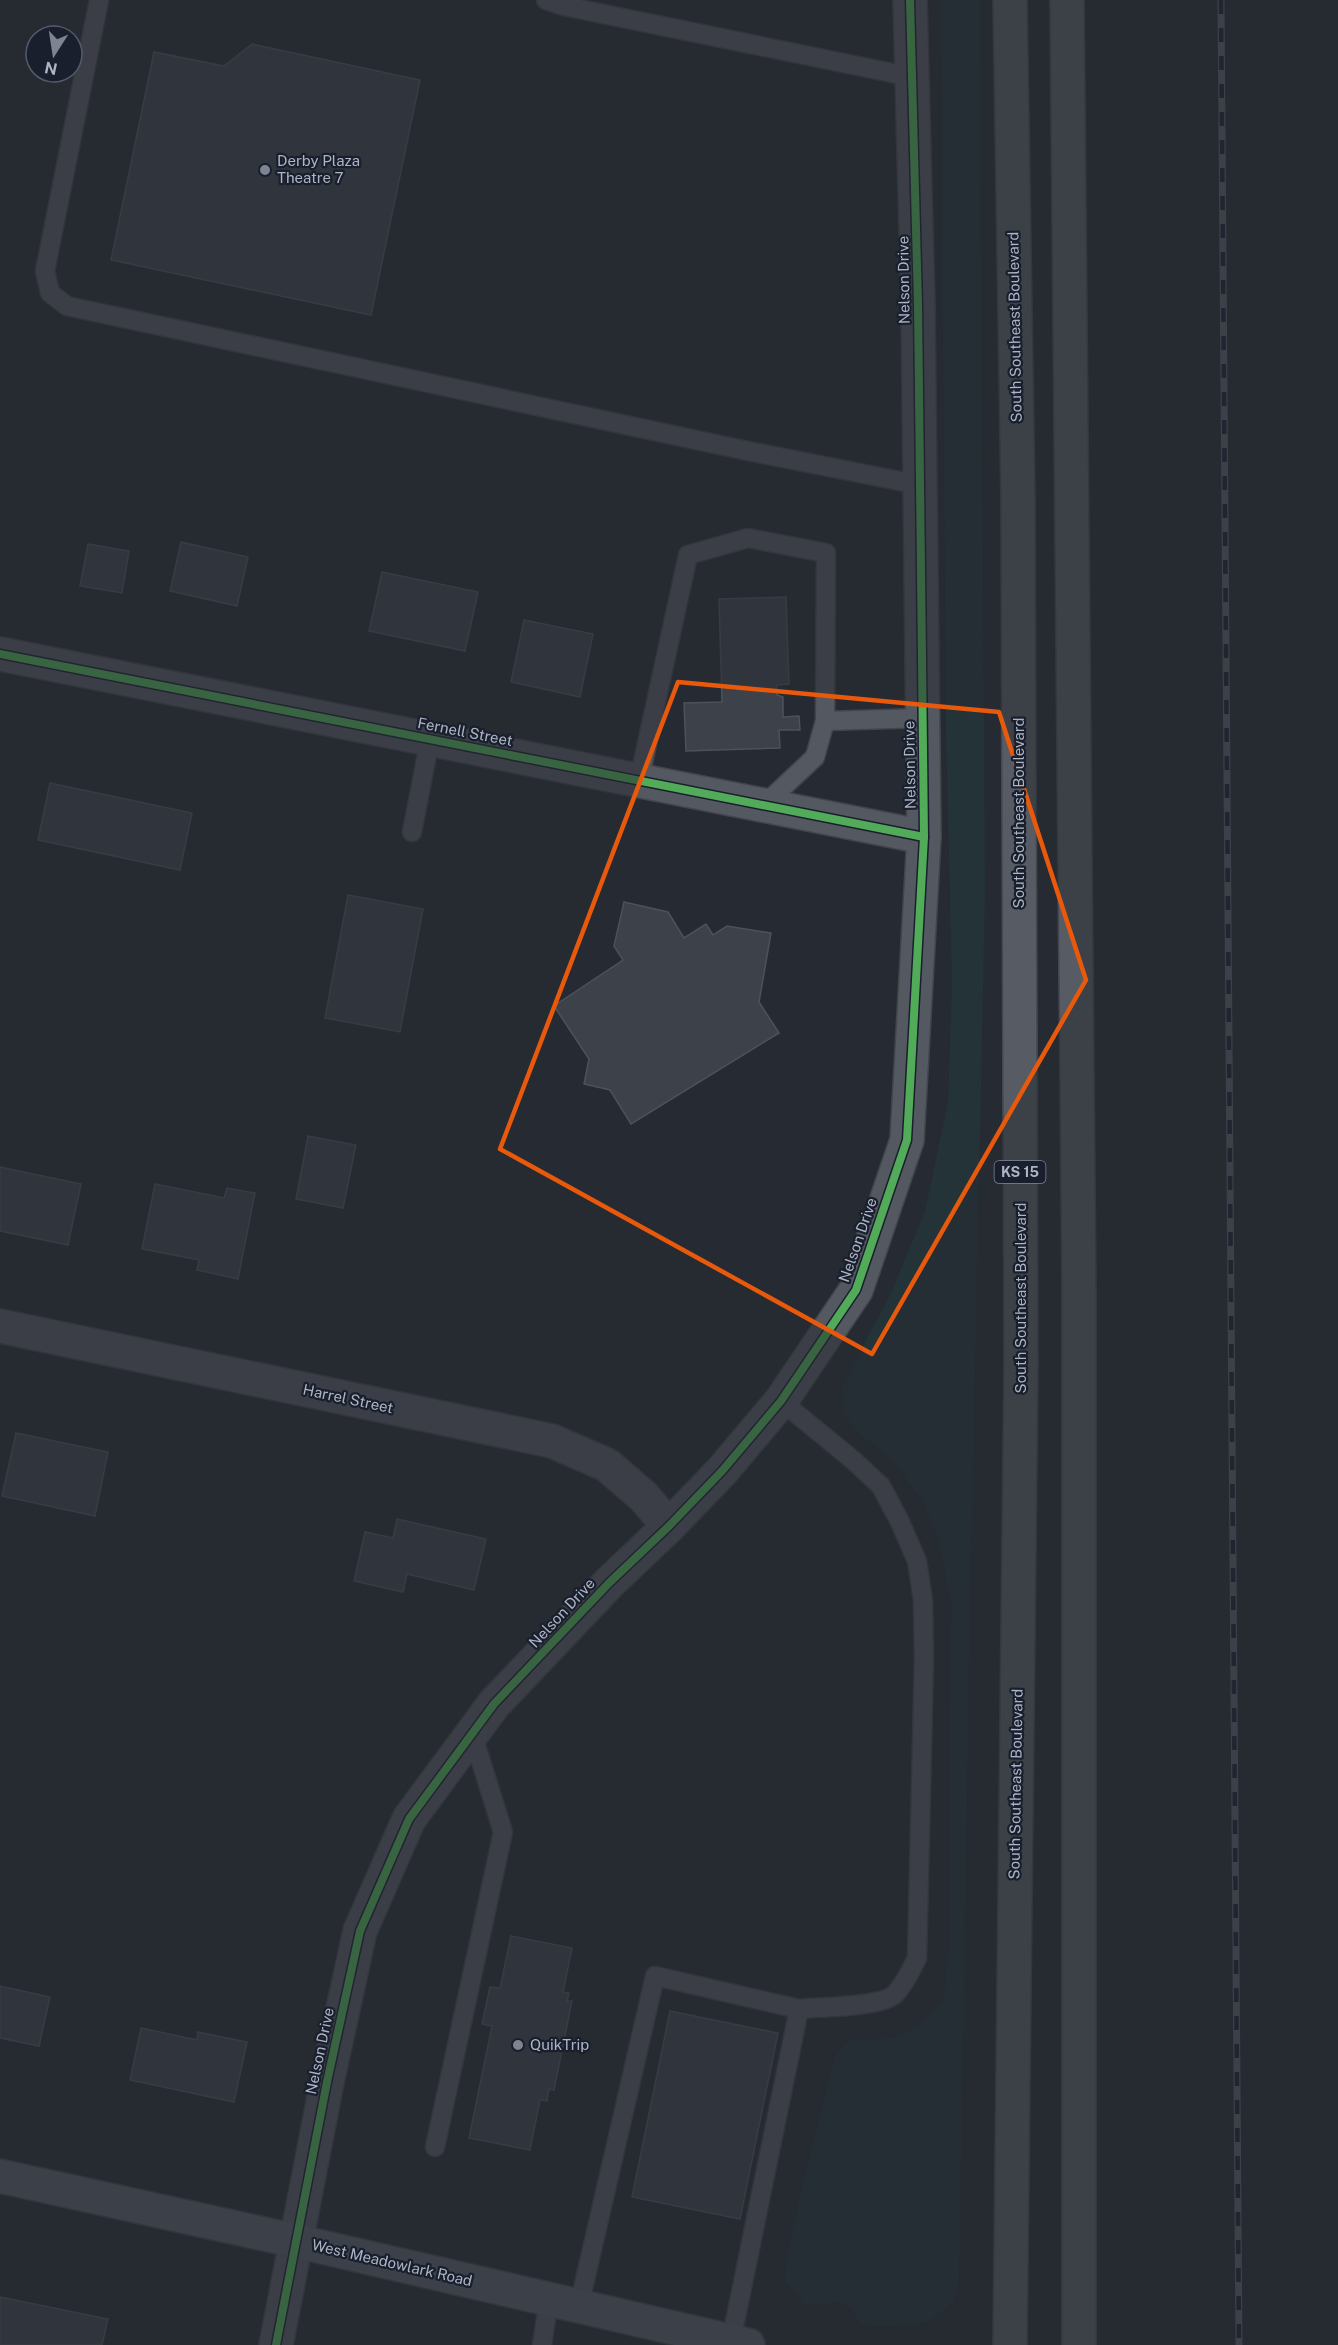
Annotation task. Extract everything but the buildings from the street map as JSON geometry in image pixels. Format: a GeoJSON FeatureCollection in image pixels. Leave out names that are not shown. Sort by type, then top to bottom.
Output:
{"type":"FeatureCollection","features":[{"type":"Feature","properties":{"kind":"main road","name":"South Southeast Boulevard"},"geometry":{"type":"LineString","coordinates":[[1010,0],[1018,499],[1021,1365],[1010,2345]]}},
{"type":"Feature","properties":{"kind":"main road"},"geometry":{"type":"LineString","coordinates":[[1067,0],[1079,1279],[1079,2345]]}},
{"type":"Feature","properties":{"kind":"main road","name":"West Meadowlark Road"},"geometry":{"type":"LineString","coordinates":[[0,2176],[740,2343]]}},
{"type":"Feature","properties":{"kind":"street","name":"Nelson Drive"},"geometry":{"type":"LineString","coordinates":[[276,2345],[327,2082],[360,1931],[409,1819],[494,1704],[609,1583],[722,1471],[781,1401],[856,1290],[907,1140],[924,837],[912,77],[904,1]]}},
{"type":"Feature","properties":{"kind":"street","name":"Fernell Street"},"geometry":{"type":"LineString","coordinates":[[0,654],[924,837]]}},
{"type":"Feature","properties":{"kind":"street","name":"Harrel Street"},"geometry":{"type":"LineString","coordinates":[[0,1326],[552,1441],[607,1465],[643,1496],[669,1526]]}},
{"type":"Feature","properties":{"kind":"lane"},"geometry":{"type":"LineString","coordinates":[[99,0],[45,271],[50,293],[67,306],[748,451],[920,485]]}},
{"type":"Feature","properties":{"kind":"lane"},"geometry":{"type":"LineString","coordinates":[[546,0],[564,6],[912,77]]}},
{"type":"Feature","properties":{"kind":"lane"},"geometry":{"type":"LineString","coordinates":[[639,780],[688,555],[748,538],[826,553],[825,721],[815,757],[764,805]]}},
{"type":"Feature","properties":{"kind":"lane"},"geometry":{"type":"LineString","coordinates":[[825,721],[923,718]]}},
{"type":"Feature","properties":{"kind":"lane"},"geometry":{"type":"LineString","coordinates":[[412,832],[430,739]]}},
{"type":"Feature","properties":{"kind":"lane"},"geometry":{"type":"LineString","coordinates":[[542,2345],[564,2303],[655,1976],[799,2008],[875,2003],[894,1996],[907,1978],[917,1958],[924,1659],[923,1600],[917,1561],[881,1486],[781,1401]]}},
{"type":"Feature","properties":{"kind":"lane"},"geometry":{"type":"LineString","coordinates":[[435,2147],[503,1832],[472,1733]]}},
{"type":"Feature","properties":{"kind":"lane"},"geometry":{"type":"LineString","coordinates":[[740,2343],[799,2008]]}},
{"type":"Feature","properties":{"kind":"highlighted area"},"geometry":{"type":"Polygon","coordinates":[[[678,682],[999,712],[1086,980],[872,1354],[500,1149],[678,682]]]}},
{"type":"Feature","properties":{"kind":"shaded area"},"geometry":{"type":"Polygon","coordinates":[[[940,0],[980,0],[985,893],[960,2247],[959,2284],[954,2301],[928,2323],[884,2327],[860,2323],[850,2308],[837,2302],[825,2305],[804,2305],[784,2279],[791,2234],[834,2057],[849,2039],[894,2038],[920,2024],[943,2001],[949,1943],[951,1604],[938,1537],[922,1501],[892,1460],[856,1431],[844,1414],[842,1386],[891,1293],[925,1211],[948,1102],[952,981],[946,736],[940,0]]]}},
{"type":"Feature","properties":{"kind":"railway"},"geometry":{"type":"LineString","coordinates":[[1221,0],[1239,2345]]}},
{"type":"Feature","properties":{"kind":"cycle path"},"geometry":{"type":"LineString","coordinates":[[276,2345],[327,2082],[360,1931],[409,1819],[494,1704],[609,1583],[722,1471],[781,1401],[856,1290],[907,1140],[924,837],[918,305],[910,0]]}},
{"type":"Feature","properties":{"kind":"cycle path"},"geometry":{"type":"LineString","coordinates":[[0,654],[924,837]]}},
{"type":"Feature","properties":{"kind":"place","name":"Derby Plaza Theatre 7"},"geometry":{"type":"Point","coordinates":[265,170]}},
{"type":"Feature","properties":{"kind":"place","name":"QuikTrip"},"geometry":{"type":"Point","coordinates":[518,2045]}}]}
